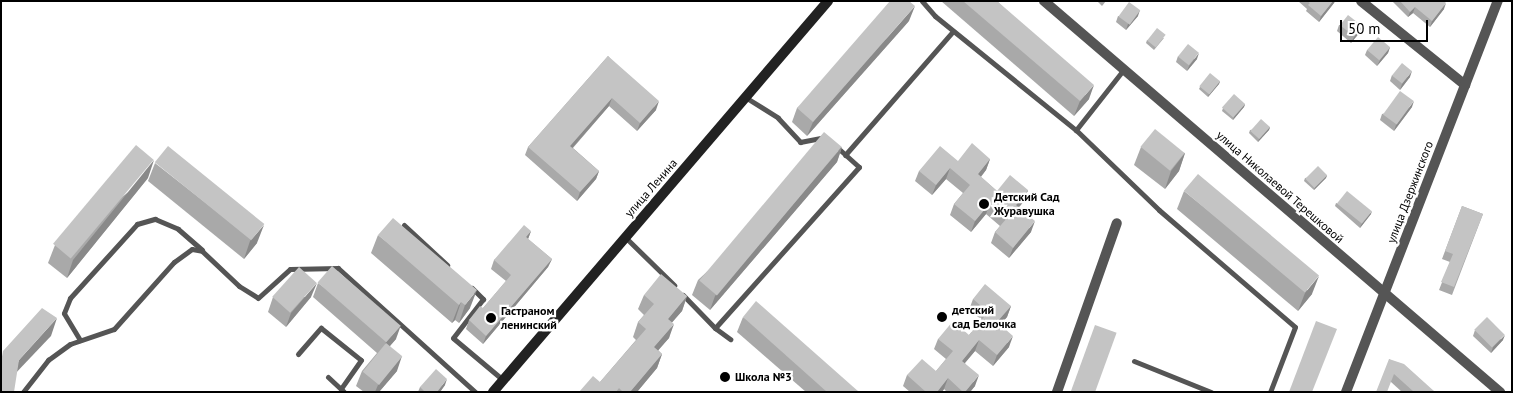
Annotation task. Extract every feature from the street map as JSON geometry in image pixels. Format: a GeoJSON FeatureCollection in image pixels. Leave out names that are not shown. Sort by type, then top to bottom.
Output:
{"type":"FeatureCollection","features":[{"type":"Feature","properties":{"kind":"street","name":"улица Ленина"},"geometry":{"type":"LineString","coordinates":[[493,392],[828,1]]}},
{"type":"Feature","properties":{"kind":"street","name":"улица Николаевой Терешковой"},"geometry":{"type":"LineString","coordinates":[[1044,1],[1500,392]]}},
{"type":"Feature","properties":{"kind":"street"},"geometry":{"type":"LineString","coordinates":[[1362,1],[1465,85]]}},
{"type":"Feature","properties":{"kind":"street","name":"улица Дзержинского"},"geometry":{"type":"LineString","coordinates":[[1346,392],[1498,1]]}},
{"type":"Feature","properties":{"kind":"street"},"geometry":{"type":"LineString","coordinates":[[1057,392],[1117,223]]}},
{"type":"Feature","properties":{"kind":"lane"},"geometry":{"type":"LineString","coordinates":[[922,1],[935,16],[1076,130],[1159,210],[1296,327],[1270,392]]}},
{"type":"Feature","properties":{"kind":"lane"},"geometry":{"type":"LineString","coordinates":[[846,155],[953,31]]}},
{"type":"Feature","properties":{"kind":"lane"},"geometry":{"type":"LineString","coordinates":[[1076,130],[1124,69]]}},
{"type":"Feature","properties":{"kind":"lane"},"geometry":{"type":"LineString","coordinates":[[715,328],[859,167],[825,137],[800,142],[778,118],[745,97]]}},
{"type":"Feature","properties":{"kind":"lane"},"geometry":{"type":"LineString","coordinates":[[80,340],[64,313],[70,298],[137,224],[155,219],[178,229],[239,286],[258,298],[290,269],[338,268],[475,392]]}},
{"type":"Feature","properties":{"kind":"lane"},"geometry":{"type":"LineString","coordinates":[[404,225],[454,272]]}},
{"type":"Feature","properties":{"kind":"lane"},"geometry":{"type":"LineString","coordinates":[[625,237],[715,328],[730,339]]}},
{"type":"Feature","properties":{"kind":"lane"},"geometry":{"type":"LineString","coordinates":[[23,392],[48,360],[70,344],[114,329],[174,262],[192,249],[202,251]]}},
{"type":"Feature","properties":{"kind":"lane"},"geometry":{"type":"LineString","coordinates":[[468,285],[483,299],[453,338],[503,380]]}},
{"type":"Feature","properties":{"kind":"lane"},"geometry":{"type":"LineString","coordinates":[[298,354],[321,328],[361,360],[342,390],[328,377]]}},
{"type":"Feature","properties":{"kind":"lane"},"geometry":{"type":"LineString","coordinates":[[1134,362],[1210,392]]}},
{"type":"Feature","properties":{"kind":"building"},"geometry":{"type":"Polygon","coordinates":[[[890,1],[909,1],[915,6],[813,122],[797,108],[890,1]]]}},
{"type":"Feature","properties":{"kind":"building"},"geometry":{"type":"Polygon","coordinates":[[[963,1],[997,1],[1094,85],[1080,101],[963,1]]]}},
{"type":"Feature","properties":{"kind":"building"},"geometry":{"type":"Polygon","coordinates":[[[1307,1],[1333,1],[1321,16],[1308,5],[1310,3],[1307,1]]]}},
{"type":"Feature","properties":{"kind":"building"},"geometry":{"type":"Polygon","coordinates":[[[1400,1],[1444,1],[1446,3],[1432,21],[1415,7],[1410,12],[1400,1]]]}},
{"type":"Feature","properties":{"kind":"building"},"geometry":{"type":"Polygon","coordinates":[[[1129,2],[1140,10],[1130,25],[1118,17],[1129,2]]]}},
{"type":"Feature","properties":{"kind":"building"},"geometry":{"type":"Polygon","coordinates":[[[1348,15],[1362,26],[1354,36],[1340,25],[1348,15]]]}},
{"type":"Feature","properties":{"kind":"building"},"geometry":{"type":"Polygon","coordinates":[[[1157,28],[1166,35],[1156,47],[1147,41],[1157,28]]]}},
{"type":"Feature","properties":{"kind":"building"},"geometry":{"type":"Polygon","coordinates":[[[1378,37],[1390,47],[1379,60],[1367,50],[1378,37]]]}},
{"type":"Feature","properties":{"kind":"building"},"geometry":{"type":"Polygon","coordinates":[[[1188,44],[1199,53],[1189,65],[1178,56],[1188,44]]]}},
{"type":"Feature","properties":{"kind":"building"},"geometry":{"type":"Polygon","coordinates":[[[608,56],[659,101],[640,123],[612,98],[570,146],[599,171],[580,192],[528,147],[608,56]]]}},
{"type":"Feature","properties":{"kind":"building"},"geometry":{"type":"Polygon","coordinates":[[[1402,63],[1412,71],[1402,84],[1392,75],[1402,63]]]}},
{"type":"Feature","properties":{"kind":"building"},"geometry":{"type":"Polygon","coordinates":[[[1210,73],[1220,81],[1209,94],[1199,86],[1210,73]]]}},
{"type":"Feature","properties":{"kind":"building"},"geometry":{"type":"Polygon","coordinates":[[[1400,91],[1414,101],[1397,124],[1383,114],[1400,91]]]}},
{"type":"Feature","properties":{"kind":"building"},"geometry":{"type":"Polygon","coordinates":[[[1234,94],[1245,104],[1233,117],[1222,107],[1234,94]]]}},
{"type":"Feature","properties":{"kind":"building"},"geometry":{"type":"Polygon","coordinates":[[[1261,119],[1270,127],[1259,139],[1250,131],[1261,119]]]}},
{"type":"Feature","properties":{"kind":"building"},"geometry":{"type":"Polygon","coordinates":[[[1155,129],[1185,153],[1170,171],[1141,147],[1155,129]]]}},
{"type":"Feature","properties":{"kind":"building"},"geometry":{"type":"Polygon","coordinates":[[[824,132],[842,147],[717,295],[699,281],[824,132]]]}},
{"type":"Feature","properties":{"kind":"building"},"geometry":{"type":"Polygon","coordinates":[[[972,143],[990,159],[978,174],[997,191],[1010,175],[1028,190],[1016,205],[1035,221],[1013,248],[995,232],[1007,218],[990,203],[975,221],[954,204],[970,185],[950,168],[936,185],[919,171],[940,146],[958,161],[972,143]]]}},
{"type":"Feature","properties":{"kind":"building"},"geometry":{"type":"Polygon","coordinates":[[[136,145],[154,160],[71,259],[53,244],[136,145]]]}},
{"type":"Feature","properties":{"kind":"building"},"geometry":{"type":"Polygon","coordinates":[[[168,146],[264,224],[251,240],[155,162],[168,146]]]}},
{"type":"Feature","properties":{"kind":"building"},"geometry":{"type":"Polygon","coordinates":[[[1318,166],[1327,175],[1314,188],[1305,179],[1318,166]]]}},
{"type":"Feature","properties":{"kind":"building"},"geometry":{"type":"Polygon","coordinates":[[[1198,174],[1319,276],[1305,292],[1184,191],[1198,174]]]}},
{"type":"Feature","properties":{"kind":"building"},"geometry":{"type":"Polygon","coordinates":[[[1347,191],[1372,211],[1362,224],[1337,203],[1347,191]]]}},
{"type":"Feature","properties":{"kind":"building"},"geometry":{"type":"Polygon","coordinates":[[[1462,206],[1483,214],[1454,287],[1441,282],[1453,254],[1445,251],[1462,206]]]}},
{"type":"Feature","properties":{"kind":"building"},"geometry":{"type":"Polygon","coordinates":[[[393,218],[477,290],[465,305],[461,302],[459,305],[378,235],[393,218]]]}},
{"type":"Feature","properties":{"kind":"building"},"geometry":{"type":"Polygon","coordinates":[[[524,225],[531,231],[526,237],[552,259],[486,336],[469,320],[480,306],[483,308],[511,275],[494,260],[524,225]]]}},
{"type":"Feature","properties":{"kind":"building"},"geometry":{"type":"Polygon","coordinates":[[[332,266],[401,326],[386,342],[318,283],[332,266]]]}},
{"type":"Feature","properties":{"kind":"building"},"geometry":{"type":"Polygon","coordinates":[[[299,267],[317,283],[290,313],[272,297],[299,267]]]}},
{"type":"Feature","properties":{"kind":"building"},"geometry":{"type":"Polygon","coordinates":[[[661,274],[687,296],[668,319],[674,324],[654,347],[662,354],[630,392],[623,392],[619,388],[616,392],[579,392],[593,376],[600,382],[646,329],[638,322],[654,304],[644,295],[661,274]]]}},
{"type":"Feature","properties":{"kind":"building"},"geometry":{"type":"Polygon","coordinates":[[[985,284],[1011,306],[997,322],[1013,336],[997,355],[979,340],[962,361],[979,375],[965,392],[948,378],[937,392],[926,392],[907,375],[922,359],[936,371],[953,351],[938,339],[953,321],[969,335],[988,312],[973,299],[985,284]]]}},
{"type":"Feature","properties":{"kind":"building"},"geometry":{"type":"Polygon","coordinates":[[[756,301],[859,392],[827,392],[743,317],[756,301]]]}},
{"type":"Feature","properties":{"kind":"building"},"geometry":{"type":"Polygon","coordinates":[[[42,308],[57,318],[19,360],[14,392],[1,392],[3,351],[42,308]]]}},
{"type":"Feature","properties":{"kind":"building"},"geometry":{"type":"Polygon","coordinates":[[[1487,317],[1505,335],[1492,347],[1474,330],[1487,317]]]}},
{"type":"Feature","properties":{"kind":"building"},"geometry":{"type":"Polygon","coordinates":[[[1316,321],[1337,329],[1312,392],[1289,392],[1316,321]]]}},
{"type":"Feature","properties":{"kind":"building"},"geometry":{"type":"Polygon","coordinates":[[[1095,325],[1117,333],[1095,392],[1071,392],[1095,325]]]}},
{"type":"Feature","properties":{"kind":"building"},"geometry":{"type":"Polygon","coordinates":[[[386,343],[402,356],[379,385],[363,372],[386,343]]]}},
{"type":"Feature","properties":{"kind":"building"},"geometry":{"type":"Polygon","coordinates":[[[1389,359],[1404,364],[1435,392],[1414,392],[1394,374],[1387,392],[1376,392],[1389,359]]]}},
{"type":"Feature","properties":{"kind":"building"},"geometry":{"type":"Polygon","coordinates":[[[436,369],[447,379],[437,392],[425,392],[420,387],[436,369]]]}},
{"type":"Feature","properties":{"kind":"place","name":"Детский Сад Журавушка"},"geometry":{"type":"Point","coordinates":[984,204]}},
{"type":"Feature","properties":{"kind":"place","name":"детский сад Белочка"},"geometry":{"type":"Point","coordinates":[942,317]}},
{"type":"Feature","properties":{"kind":"place","name":"Гастраном ленинский"},"geometry":{"type":"Point","coordinates":[491,318]}},
{"type":"Feature","properties":{"kind":"place","name":"Школа №3"},"geometry":{"type":"Point","coordinates":[725,377]}}]}
